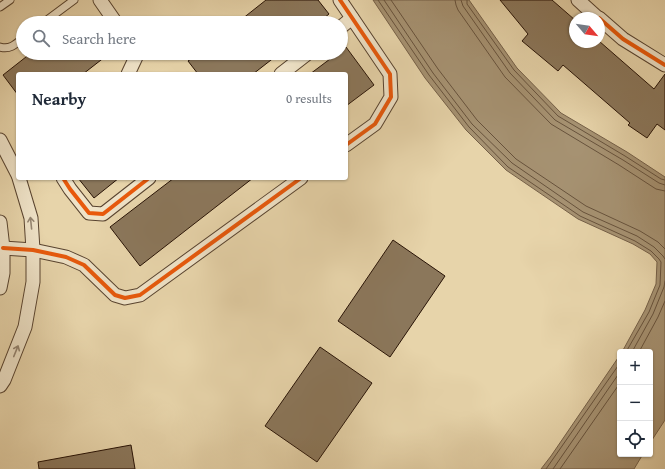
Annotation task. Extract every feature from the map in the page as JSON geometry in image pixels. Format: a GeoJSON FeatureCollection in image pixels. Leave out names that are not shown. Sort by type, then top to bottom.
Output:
{"type":"FeatureCollection","features":[{"type":"Feature","properties":{"kind":"street"},"geometry":{"type":"LineString","coordinates":[[100,0],[111,16]]}},
{"type":"Feature","properties":{"kind":"street"},"geometry":{"type":"LineString","coordinates":[[340,0],[390,74],[391,97],[375,124],[348,144]]}},
{"type":"Feature","properties":{"kind":"street"},"geometry":{"type":"LineString","coordinates":[[578,0],[592,12]]}},
{"type":"Feature","properties":{"kind":"street"},"geometry":{"type":"LineString","coordinates":[[348,21],[352,18]]}},
{"type":"Feature","properties":{"kind":"street"},"geometry":{"type":"LineString","coordinates":[[605,23],[623,39],[665,66]]}},
{"type":"Feature","properties":{"kind":"street"},"geometry":{"type":"LineString","coordinates":[[129,72],[135,60]]}},
{"type":"Feature","properties":{"kind":"street"},"geometry":{"type":"LineString","coordinates":[[284,72],[299,60]]}},
{"type":"Feature","properties":{"kind":"street"},"geometry":{"type":"LineString","coordinates":[[0,140],[16,171]]}},
{"type":"Feature","properties":{"kind":"street"},"geometry":{"type":"LineString","coordinates":[[0,386],[4,380],[25,327],[33,282],[33,250],[30,218],[20,180]]}},
{"type":"Feature","properties":{"kind":"street"},"geometry":{"type":"LineString","coordinates":[[64,180],[89,213],[103,214],[146,180]]}},
{"type":"Feature","properties":{"kind":"street"},"geometry":{"type":"LineString","coordinates":[[3,248],[33,250],[66,257],[84,265],[114,295],[125,298],[140,295],[298,180]]}},
{"type":"Feature","properties":{"kind":"street"},"geometry":{"type":"LineString","coordinates":[[0,222],[3,248],[3,273],[0,288]]}},
{"type":"Feature","properties":{"kind":"lane"},"geometry":{"type":"LineString","coordinates":[[0,7],[10,0]]}},
{"type":"Feature","properties":{"kind":"lane"},"geometry":{"type":"LineString","coordinates":[[52,16],[74,0]]}},
{"type":"Feature","properties":{"kind":"lane"},"geometry":{"type":"LineString","coordinates":[[0,47],[10,48],[16,43]]}},
{"type":"Feature","properties":{"kind":"water"},"geometry":{"type":"Polygon","coordinates":[[[373,0],[469,0],[517,68],[561,113],[627,152],[665,177],[665,420],[653,438],[653,349],[624,349],[645,310],[656,284],[657,262],[650,254],[633,244],[578,219],[506,170],[466,130],[425,78],[373,0]]]}},
{"type":"Feature","properties":{"kind":"water"},"geometry":{"type":"Polygon","coordinates":[[[617,359],[617,457],[641,457],[634,469],[541,469],[617,359]]]}},
{"type":"Feature","properties":{"kind":"building"},"geometry":{"type":"Polygon","coordinates":[[[266,0],[318,0],[329,14],[327,16],[246,16],[266,0]]]}},
{"type":"Feature","properties":{"kind":"building"},"geometry":{"type":"Polygon","coordinates":[[[500,0],[552,0],[569,15],[569,48],[605,48],[605,46],[654,89],[665,74],[665,130],[657,124],[647,138],[628,125],[630,123],[563,65],[558,71],[522,41],[528,34],[500,0]]]}},
{"type":"Feature","properties":{"kind":"building"},"geometry":{"type":"Polygon","coordinates":[[[348,50],[374,85],[348,104],[348,72],[313,72],[329,60],[348,60],[348,50]]]}},
{"type":"Feature","properties":{"kind":"building"},"geometry":{"type":"Polygon","coordinates":[[[22,60],[101,60],[86,72],[16,72],[16,92],[3,75],[22,60]]]}},
{"type":"Feature","properties":{"kind":"building"},"geometry":{"type":"Polygon","coordinates":[[[271,60],[256,72],[196,72],[188,61],[271,60]]]}},
{"type":"Feature","properties":{"kind":"building"},"geometry":{"type":"Polygon","coordinates":[[[80,180],[116,180],[94,198],[80,180]]]}},
{"type":"Feature","properties":{"kind":"building"},"geometry":{"type":"Polygon","coordinates":[[[171,180],[250,180],[140,266],[110,227],[171,180]]]}},
{"type":"Feature","properties":{"kind":"building"},"geometry":{"type":"Polygon","coordinates":[[[393,240],[445,276],[390,357],[338,321],[393,240]]]}},
{"type":"Feature","properties":{"kind":"building"},"geometry":{"type":"Polygon","coordinates":[[[320,347],[372,383],[317,462],[265,426],[320,347]]]}},
{"type":"Feature","properties":{"kind":"building"},"geometry":{"type":"Polygon","coordinates":[[[131,445],[135,469],[39,469],[38,462],[131,445]]]}},
{"type":"Feature","properties":{"kind":"cycle path"},"geometry":{"type":"LineString","coordinates":[[340,0],[390,74],[391,97],[375,124],[348,144]]}},
{"type":"Feature","properties":{"kind":"cycle path"},"geometry":{"type":"LineString","coordinates":[[605,23],[623,39],[665,65]]}},
{"type":"Feature","properties":{"kind":"cycle path"},"geometry":{"type":"LineString","coordinates":[[64,180],[89,213],[103,214],[146,180]]}},
{"type":"Feature","properties":{"kind":"cycle path"},"geometry":{"type":"LineString","coordinates":[[3,248],[33,250],[66,257],[84,265],[115,295],[125,298],[140,295],[298,180]]}}]}
